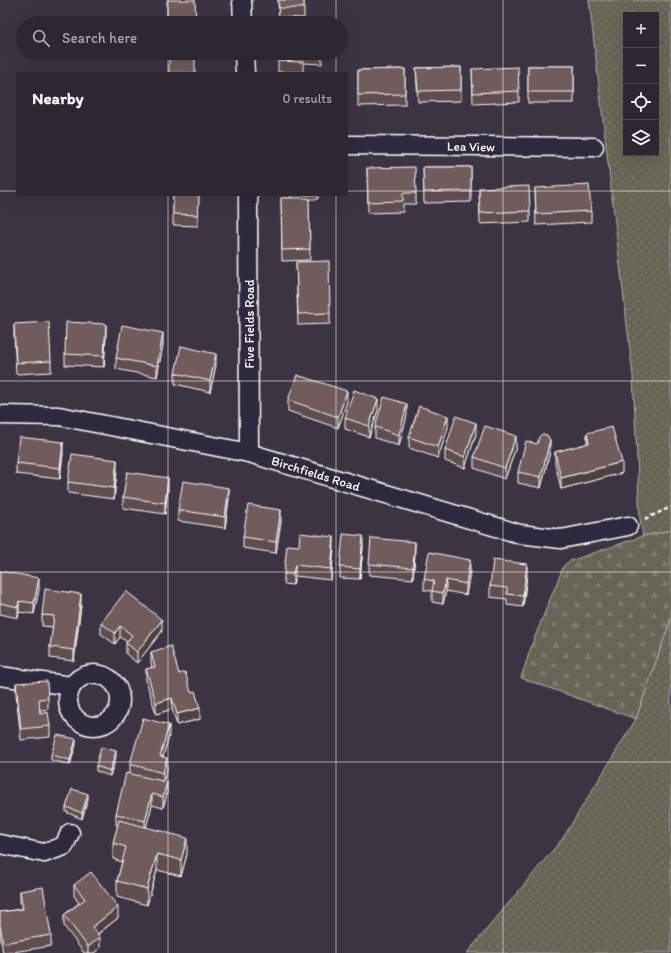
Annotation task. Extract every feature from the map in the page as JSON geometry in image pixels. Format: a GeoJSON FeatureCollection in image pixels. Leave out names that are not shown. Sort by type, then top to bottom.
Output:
{"type":"FeatureCollection","features":[{"type":"Feature","properties":{"kind":"street"},"geometry":{"type":"LineString","coordinates":[[242,0],[243,16]]}},
{"type":"Feature","properties":{"kind":"street"},"geometry":{"type":"LineString","coordinates":[[244,60],[245,72]]}},
{"type":"Feature","properties":{"kind":"street","name":"Lea View"},"geometry":{"type":"LineString","coordinates":[[348,145],[594,147]]}},
{"type":"Feature","properties":{"kind":"street","name":"Five Fields Road"},"geometry":{"type":"LineString","coordinates":[[248,196],[250,453]]}},
{"type":"Feature","properties":{"kind":"street","name":"Birchfields Road"},"geometry":{"type":"LineString","coordinates":[[0,414],[59,416],[250,453],[520,534],[560,540],[628,526]]}},
{"type":"Feature","properties":{"kind":"street"},"geometry":{"type":"LineString","coordinates":[[0,676],[71,686]]}},
{"type":"Feature","properties":{"kind":"street"},"geometry":{"type":"LineString","coordinates":[[0,844],[44,853],[64,846],[70,833]]}},
{"type":"Feature","properties":{"kind":"path"},"geometry":{"type":"LineString","coordinates":[[628,526],[671,507]]}},
{"type":"Feature","properties":{"kind":"green space"},"geometry":{"type":"Polygon","coordinates":[[[589,0],[671,0],[671,530],[643,536],[640,519],[633,376],[589,0]]]}},
{"type":"Feature","properties":{"kind":"green space"},"geometry":{"type":"Polygon","coordinates":[[[671,530],[671,619],[636,719],[521,678],[532,644],[564,565],[570,561],[643,536],[671,530]]]}},
{"type":"Feature","properties":{"kind":"green space"},"geometry":{"type":"Polygon","coordinates":[[[671,619],[671,953],[467,953],[563,838],[636,719],[671,619]]]}},
{"type":"Feature","properties":{"kind":"building"},"geometry":{"type":"Polygon","coordinates":[[[167,0],[195,0],[196,16],[167,16],[167,0]]]}},
{"type":"Feature","properties":{"kind":"building"},"geometry":{"type":"Polygon","coordinates":[[[278,0],[304,0],[304,8],[279,8],[278,0]]]}},
{"type":"Feature","properties":{"kind":"building"},"geometry":{"type":"Polygon","coordinates":[[[169,60],[195,60],[195,72],[169,72],[169,60]]]}},
{"type":"Feature","properties":{"kind":"building"},"geometry":{"type":"Polygon","coordinates":[[[303,60],[303,62],[278,61],[303,60]]]}},
{"type":"Feature","properties":{"kind":"building"},"geometry":{"type":"Polygon","coordinates":[[[528,66],[574,66],[574,92],[528,92],[528,66]]]}},
{"type":"Feature","properties":{"kind":"building"},"geometry":{"type":"Polygon","coordinates":[[[461,67],[461,90],[418,91],[416,68],[461,67]]]}},
{"type":"Feature","properties":{"kind":"building"},"geometry":{"type":"Polygon","coordinates":[[[518,67],[519,91],[473,93],[472,69],[518,67]]]}},
{"type":"Feature","properties":{"kind":"building"},"geometry":{"type":"Polygon","coordinates":[[[405,69],[405,94],[358,95],[358,70],[405,69]]]}},
{"type":"Feature","properties":{"kind":"building"},"geometry":{"type":"Polygon","coordinates":[[[415,167],[416,193],[403,193],[403,201],[368,202],[367,168],[415,167]]]}},
{"type":"Feature","properties":{"kind":"building"},"geometry":{"type":"Polygon","coordinates":[[[423,167],[471,167],[471,191],[424,192],[423,167]]]}},
{"type":"Feature","properties":{"kind":"building"},"geometry":{"type":"Polygon","coordinates":[[[589,185],[591,211],[536,214],[535,188],[589,185]]]}},
{"type":"Feature","properties":{"kind":"building"},"geometry":{"type":"Polygon","coordinates":[[[529,186],[530,211],[480,213],[479,188],[529,186]]]}},
{"type":"Feature","properties":{"kind":"building"},"geometry":{"type":"Polygon","coordinates":[[[173,196],[199,196],[198,215],[173,214],[173,196]]]}},
{"type":"Feature","properties":{"kind":"building"},"geometry":{"type":"Polygon","coordinates":[[[281,198],[309,198],[310,249],[282,250],[281,198]]]}},
{"type":"Feature","properties":{"kind":"building"},"geometry":{"type":"Polygon","coordinates":[[[329,261],[330,313],[298,314],[296,262],[329,261]]]}},
{"type":"Feature","properties":{"kind":"building"},"geometry":{"type":"Polygon","coordinates":[[[49,322],[51,361],[16,363],[14,324],[49,322]]]}},
{"type":"Feature","properties":{"kind":"building"},"geometry":{"type":"Polygon","coordinates":[[[66,322],[106,324],[104,356],[65,354],[66,322]]]}},
{"type":"Feature","properties":{"kind":"building"},"geometry":{"type":"Polygon","coordinates":[[[122,325],[163,333],[157,366],[116,358],[122,325]]]}},
{"type":"Feature","properties":{"kind":"building"},"geometry":{"type":"Polygon","coordinates":[[[181,346],[216,354],[210,381],[175,373],[181,346]]]}},
{"type":"Feature","properties":{"kind":"building"},"geometry":{"type":"Polygon","coordinates":[[[297,375],[347,391],[338,417],[288,400],[297,375]]]}},
{"type":"Feature","properties":{"kind":"building"},"geometry":{"type":"Polygon","coordinates":[[[354,390],[378,399],[369,426],[345,418],[354,390]]]}},
{"type":"Feature","properties":{"kind":"building"},"geometry":{"type":"Polygon","coordinates":[[[384,397],[407,404],[399,435],[375,427],[384,397]]]}},
{"type":"Feature","properties":{"kind":"building"},"geometry":{"type":"Polygon","coordinates":[[[419,406],[448,416],[438,447],[409,437],[419,406]]]}},
{"type":"Feature","properties":{"kind":"building"},"geometry":{"type":"Polygon","coordinates":[[[456,416],[476,423],[465,457],[445,450],[456,416]]]}},
{"type":"Feature","properties":{"kind":"building"},"geometry":{"type":"Polygon","coordinates":[[[485,426],[516,436],[505,468],[474,457],[485,426]]]}},
{"type":"Feature","properties":{"kind":"building"},"geometry":{"type":"Polygon","coordinates":[[[612,427],[622,462],[561,478],[555,452],[589,443],[587,433],[612,427]]]}},
{"type":"Feature","properties":{"kind":"building"},"geometry":{"type":"Polygon","coordinates":[[[542,434],[547,435],[550,440],[541,477],[518,472],[526,441],[537,444],[539,437],[542,434]]]}},
{"type":"Feature","properties":{"kind":"building"},"geometry":{"type":"Polygon","coordinates":[[[19,437],[63,442],[60,468],[16,463],[19,437]]]}},
{"type":"Feature","properties":{"kind":"building"},"geometry":{"type":"Polygon","coordinates":[[[72,454],[117,460],[114,488],[68,482],[72,454]]]}},
{"type":"Feature","properties":{"kind":"building"},"geometry":{"type":"Polygon","coordinates":[[[127,472],[168,478],[165,503],[123,497],[127,472]]]}},
{"type":"Feature","properties":{"kind":"building"},"geometry":{"type":"Polygon","coordinates":[[[183,481],[229,488],[225,517],[178,510],[183,481]]]}},
{"type":"Feature","properties":{"kind":"building"},"geometry":{"type":"Polygon","coordinates":[[[248,505],[281,510],[276,542],[243,537],[248,505]]]}},
{"type":"Feature","properties":{"kind":"building"},"geometry":{"type":"Polygon","coordinates":[[[300,533],[334,537],[331,569],[295,565],[293,574],[284,574],[287,545],[299,546],[300,533]]]}},
{"type":"Feature","properties":{"kind":"building"},"geometry":{"type":"Polygon","coordinates":[[[343,534],[363,536],[360,569],[340,567],[343,534]]]}},
{"type":"Feature","properties":{"kind":"building"},"geometry":{"type":"Polygon","coordinates":[[[371,538],[415,542],[413,568],[369,564],[371,538]]]}},
{"type":"Feature","properties":{"kind":"building"},"geometry":{"type":"Polygon","coordinates":[[[429,552],[470,560],[466,584],[446,580],[443,593],[432,591],[434,581],[424,579],[429,552]]]}},
{"type":"Feature","properties":{"kind":"building"},"geometry":{"type":"Polygon","coordinates":[[[493,560],[527,564],[523,596],[507,594],[507,588],[490,586],[493,560]]]}},
{"type":"Feature","properties":{"kind":"building"},"geometry":{"type":"Polygon","coordinates":[[[0,571],[39,578],[34,603],[19,601],[18,607],[0,603],[0,571]]]}},
{"type":"Feature","properties":{"kind":"building"},"geometry":{"type":"Polygon","coordinates":[[[45,589],[81,594],[74,650],[50,647],[54,616],[42,615],[45,589]]]}},
{"type":"Feature","properties":{"kind":"building"},"geometry":{"type":"Polygon","coordinates":[[[126,591],[162,620],[137,652],[126,643],[132,635],[120,626],[115,633],[101,623],[126,591]]]}},
{"type":"Feature","properties":{"kind":"building"},"geometry":{"type":"Polygon","coordinates":[[[171,646],[179,674],[185,672],[191,692],[195,691],[200,708],[177,714],[172,698],[156,703],[146,669],[155,667],[151,652],[171,646]]]}},
{"type":"Feature","properties":{"kind":"building"},"geometry":{"type":"Polygon","coordinates":[[[47,681],[48,698],[39,699],[40,714],[48,712],[50,726],[21,729],[16,683],[47,681]]]}},
{"type":"Feature","properties":{"kind":"building"},"geometry":{"type":"Polygon","coordinates":[[[143,718],[169,725],[160,756],[167,758],[163,773],[130,764],[143,718]]]}},
{"type":"Feature","properties":{"kind":"building"},"geometry":{"type":"Polygon","coordinates":[[[57,735],[76,739],[70,760],[51,755],[57,735]]]}},
{"type":"Feature","properties":{"kind":"building"},"geometry":{"type":"Polygon","coordinates":[[[101,747],[116,751],[110,771],[96,766],[101,747]]]}},
{"type":"Feature","properties":{"kind":"building"},"geometry":{"type":"Polygon","coordinates":[[[126,773],[167,782],[163,797],[152,794],[145,821],[116,814],[126,773]]]}},
{"type":"Feature","properties":{"kind":"building"},"geometry":{"type":"Polygon","coordinates":[[[72,789],[88,794],[82,813],[66,807],[72,789]]]}},
{"type":"Feature","properties":{"kind":"building"},"geometry":{"type":"Polygon","coordinates":[[[119,820],[187,838],[181,860],[157,854],[147,889],[117,881],[126,847],[113,843],[119,820]]]}},
{"type":"Feature","properties":{"kind":"building"},"geometry":{"type":"Polygon","coordinates":[[[91,872],[118,907],[92,927],[100,937],[88,947],[64,915],[85,899],[74,885],[91,872]]]}},
{"type":"Feature","properties":{"kind":"building"},"geometry":{"type":"Polygon","coordinates":[[[43,887],[51,935],[3,943],[0,925],[0,912],[23,909],[20,891],[43,887]]]}}]}
